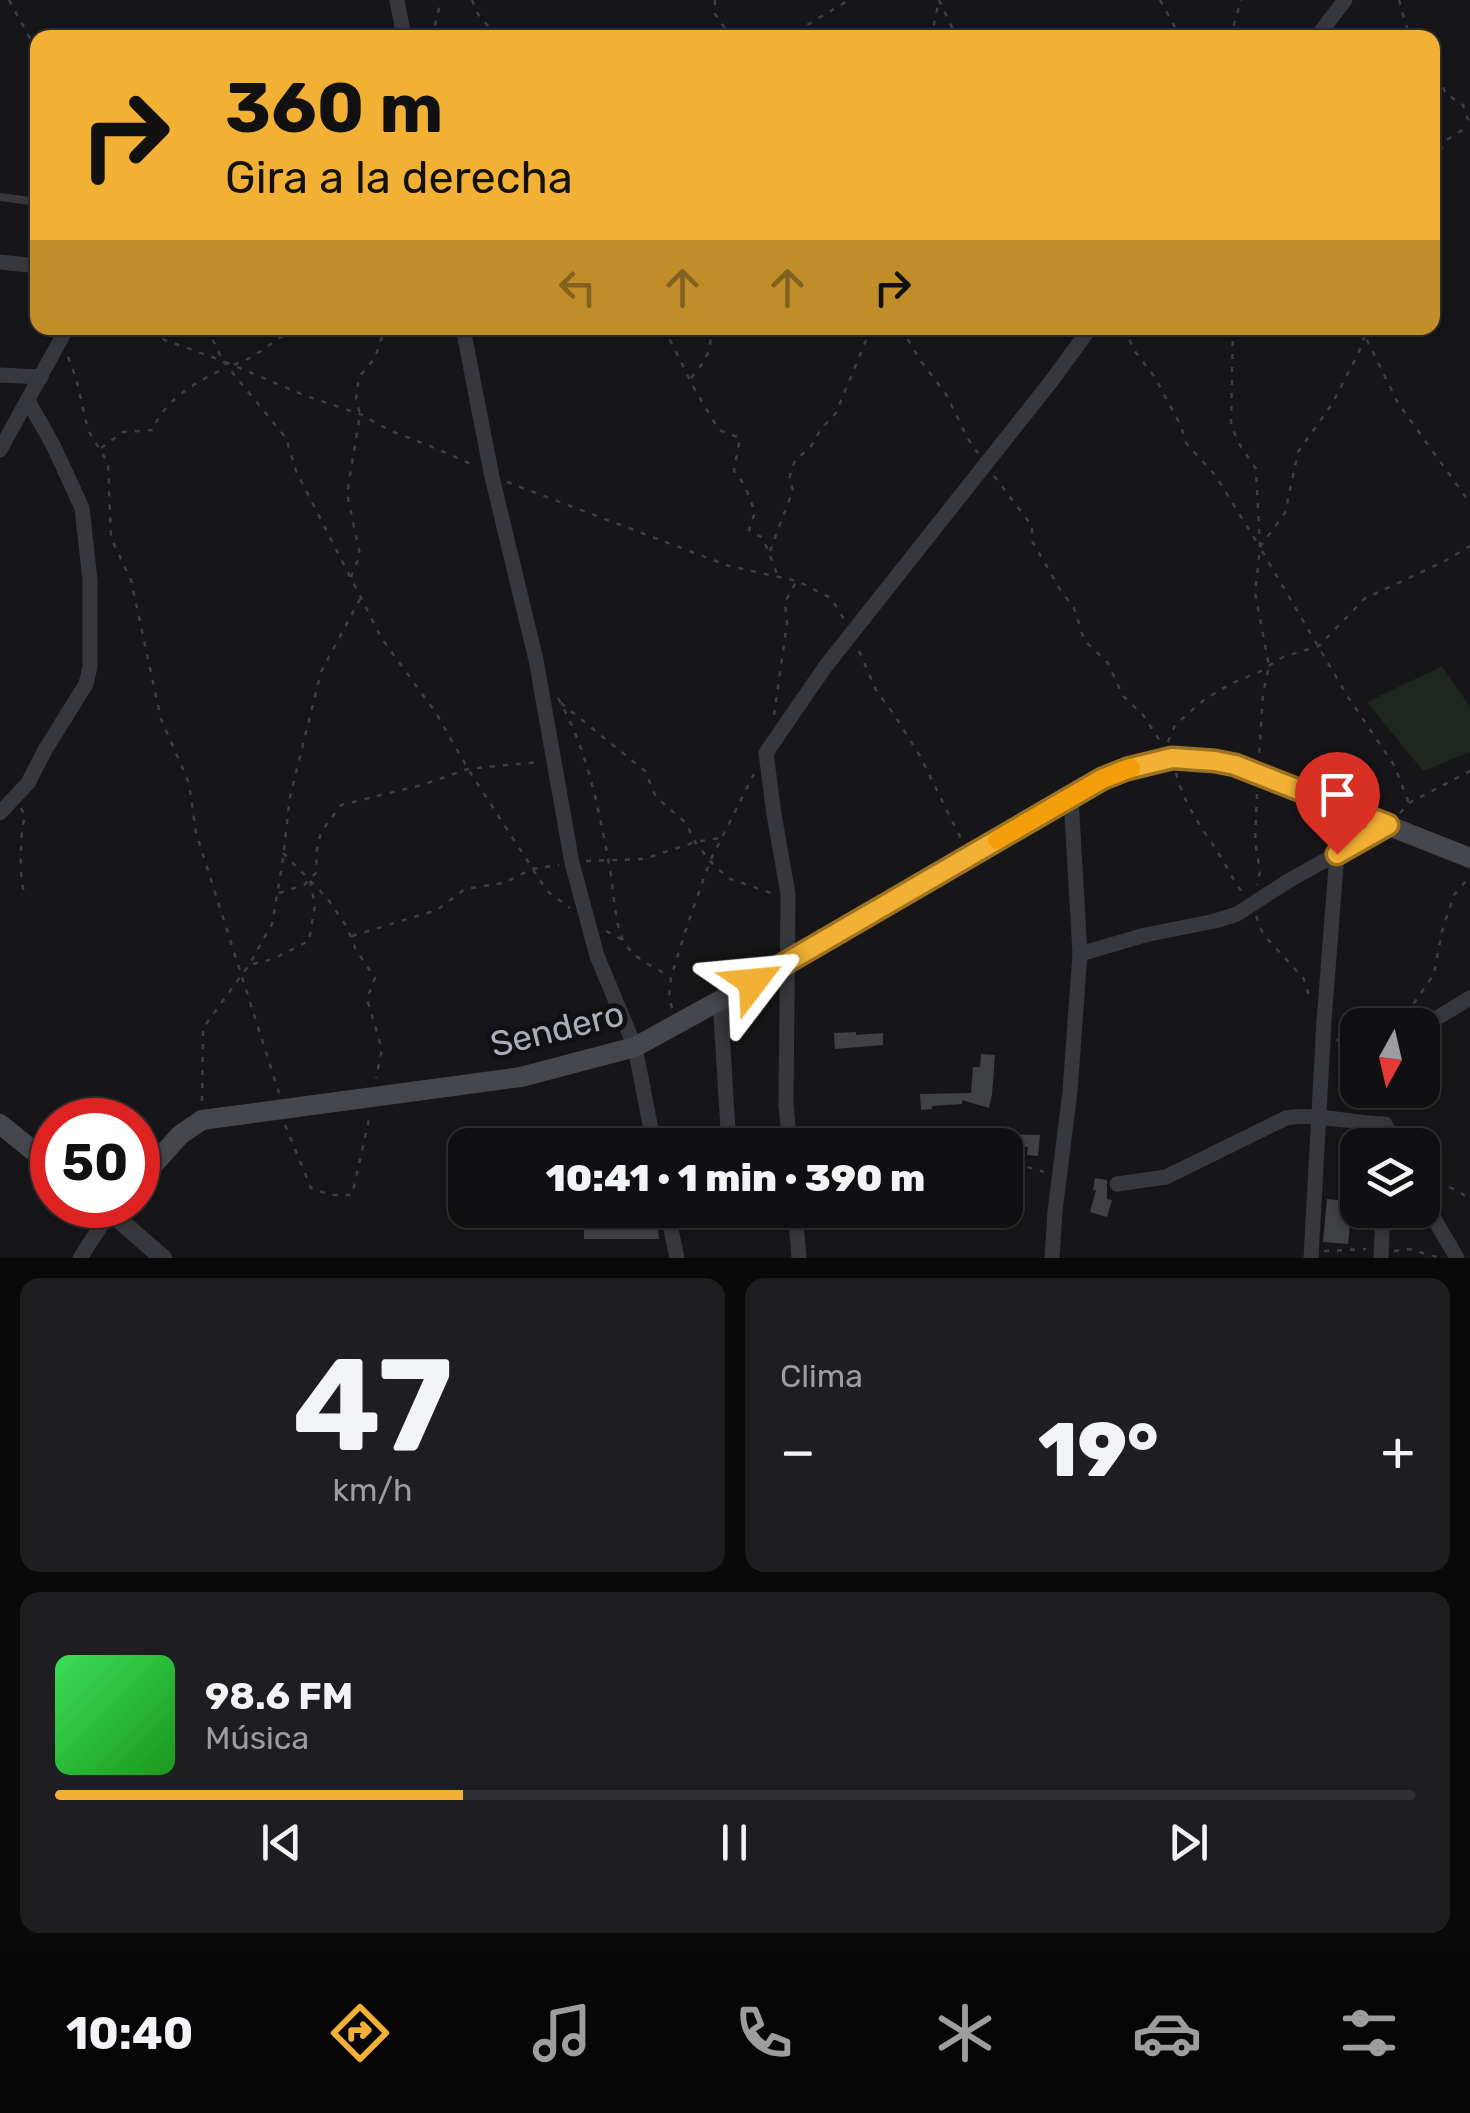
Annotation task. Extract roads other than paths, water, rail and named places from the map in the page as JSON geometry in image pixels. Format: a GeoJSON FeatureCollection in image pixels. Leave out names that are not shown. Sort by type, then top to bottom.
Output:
{"type":"FeatureCollection","features":[{"type":"Feature","properties":{"kind":"main road","name":"Sendero"},"geometry":{"type":"LineString","coordinates":[[160,1157],[180,1135],[202,1120],[521,1077],[635,1048],[1102,779],[1172,758],[1235,765],[1470,858]]}},
{"type":"Feature","properties":{"kind":"main road"},"geometry":{"type":"LineString","coordinates":[[0,1124],[30,1148]]}},
{"type":"Feature","properties":{"kind":"street"},"geometry":{"type":"LineString","coordinates":[[397,0],[403,30]]}},
{"type":"Feature","properties":{"kind":"street"},"geometry":{"type":"LineString","coordinates":[[1322,30],[1344,0]]}},
{"type":"Feature","properties":{"kind":"street"},"geometry":{"type":"LineString","coordinates":[[0,262],[30,265]]}},
{"type":"Feature","properties":{"kind":"street"},"geometry":{"type":"LineString","coordinates":[[0,450],[63,335]]}},
{"type":"Feature","properties":{"kind":"street"},"geometry":{"type":"LineString","coordinates":[[464,335],[492,476],[536,660],[572,862],[597,956],[635,1048],[651,1128]]}},
{"type":"Feature","properties":{"kind":"street"},"geometry":{"type":"LineString","coordinates":[[788,1128],[788,894],[766,754],[825,667],[1085,335]]}},
{"type":"Feature","properties":{"kind":"street"},"geometry":{"type":"LineString","coordinates":[[0,375],[41,377]]}},
{"type":"Feature","properties":{"kind":"street"},"geometry":{"type":"LineString","coordinates":[[0,813],[28,783],[44,750],[76,703],[90,666],[89,560],[82,508],[28,401]]}},
{"type":"Feature","properties":{"kind":"street"},"geometry":{"type":"LineString","coordinates":[[1052,1258],[1080,954],[1070,797]]}},
{"type":"Feature","properties":{"kind":"street"},"geometry":{"type":"LineString","coordinates":[[1080,954],[1215,920],[1252,906],[1288,881],[1388,825]]}},
{"type":"Feature","properties":{"kind":"street"},"geometry":{"type":"LineString","coordinates":[[1310,1258],[1337,854]]}},
{"type":"Feature","properties":{"kind":"street"},"geometry":{"type":"LineString","coordinates":[[1440,1016],[1470,998]]}},
{"type":"Feature","properties":{"kind":"street"},"geometry":{"type":"LineString","coordinates":[[720,1000],[728,1128]]}},
{"type":"Feature","properties":{"kind":"street"},"geometry":{"type":"LineString","coordinates":[[1117,1184],[1166,1176],[1286,1118],[1385,1124],[1387,1128]]}},
{"type":"Feature","properties":{"kind":"street"},"geometry":{"type":"LineString","coordinates":[[80,1258],[98,1228]]}},
{"type":"Feature","properties":{"kind":"street"},"geometry":{"type":"LineString","coordinates":[[132,1228],[164,1258]]}},
{"type":"Feature","properties":{"kind":"street"},"geometry":{"type":"LineString","coordinates":[[671,1228],[677,1258]]}},
{"type":"Feature","properties":{"kind":"street"},"geometry":{"type":"LineString","coordinates":[[797,1228],[800,1258]]}},
{"type":"Feature","properties":{"kind":"street"},"geometry":{"type":"LineString","coordinates":[[1381,1258],[1382,1228]]}},
{"type":"Feature","properties":{"kind":"street"},"geometry":{"type":"LineString","coordinates":[[1440,1228],[1457,1258]]}},
{"type":"Feature","properties":{"kind":"lane"},"geometry":{"type":"LineString","coordinates":[[0,197],[30,201]]}}]}
